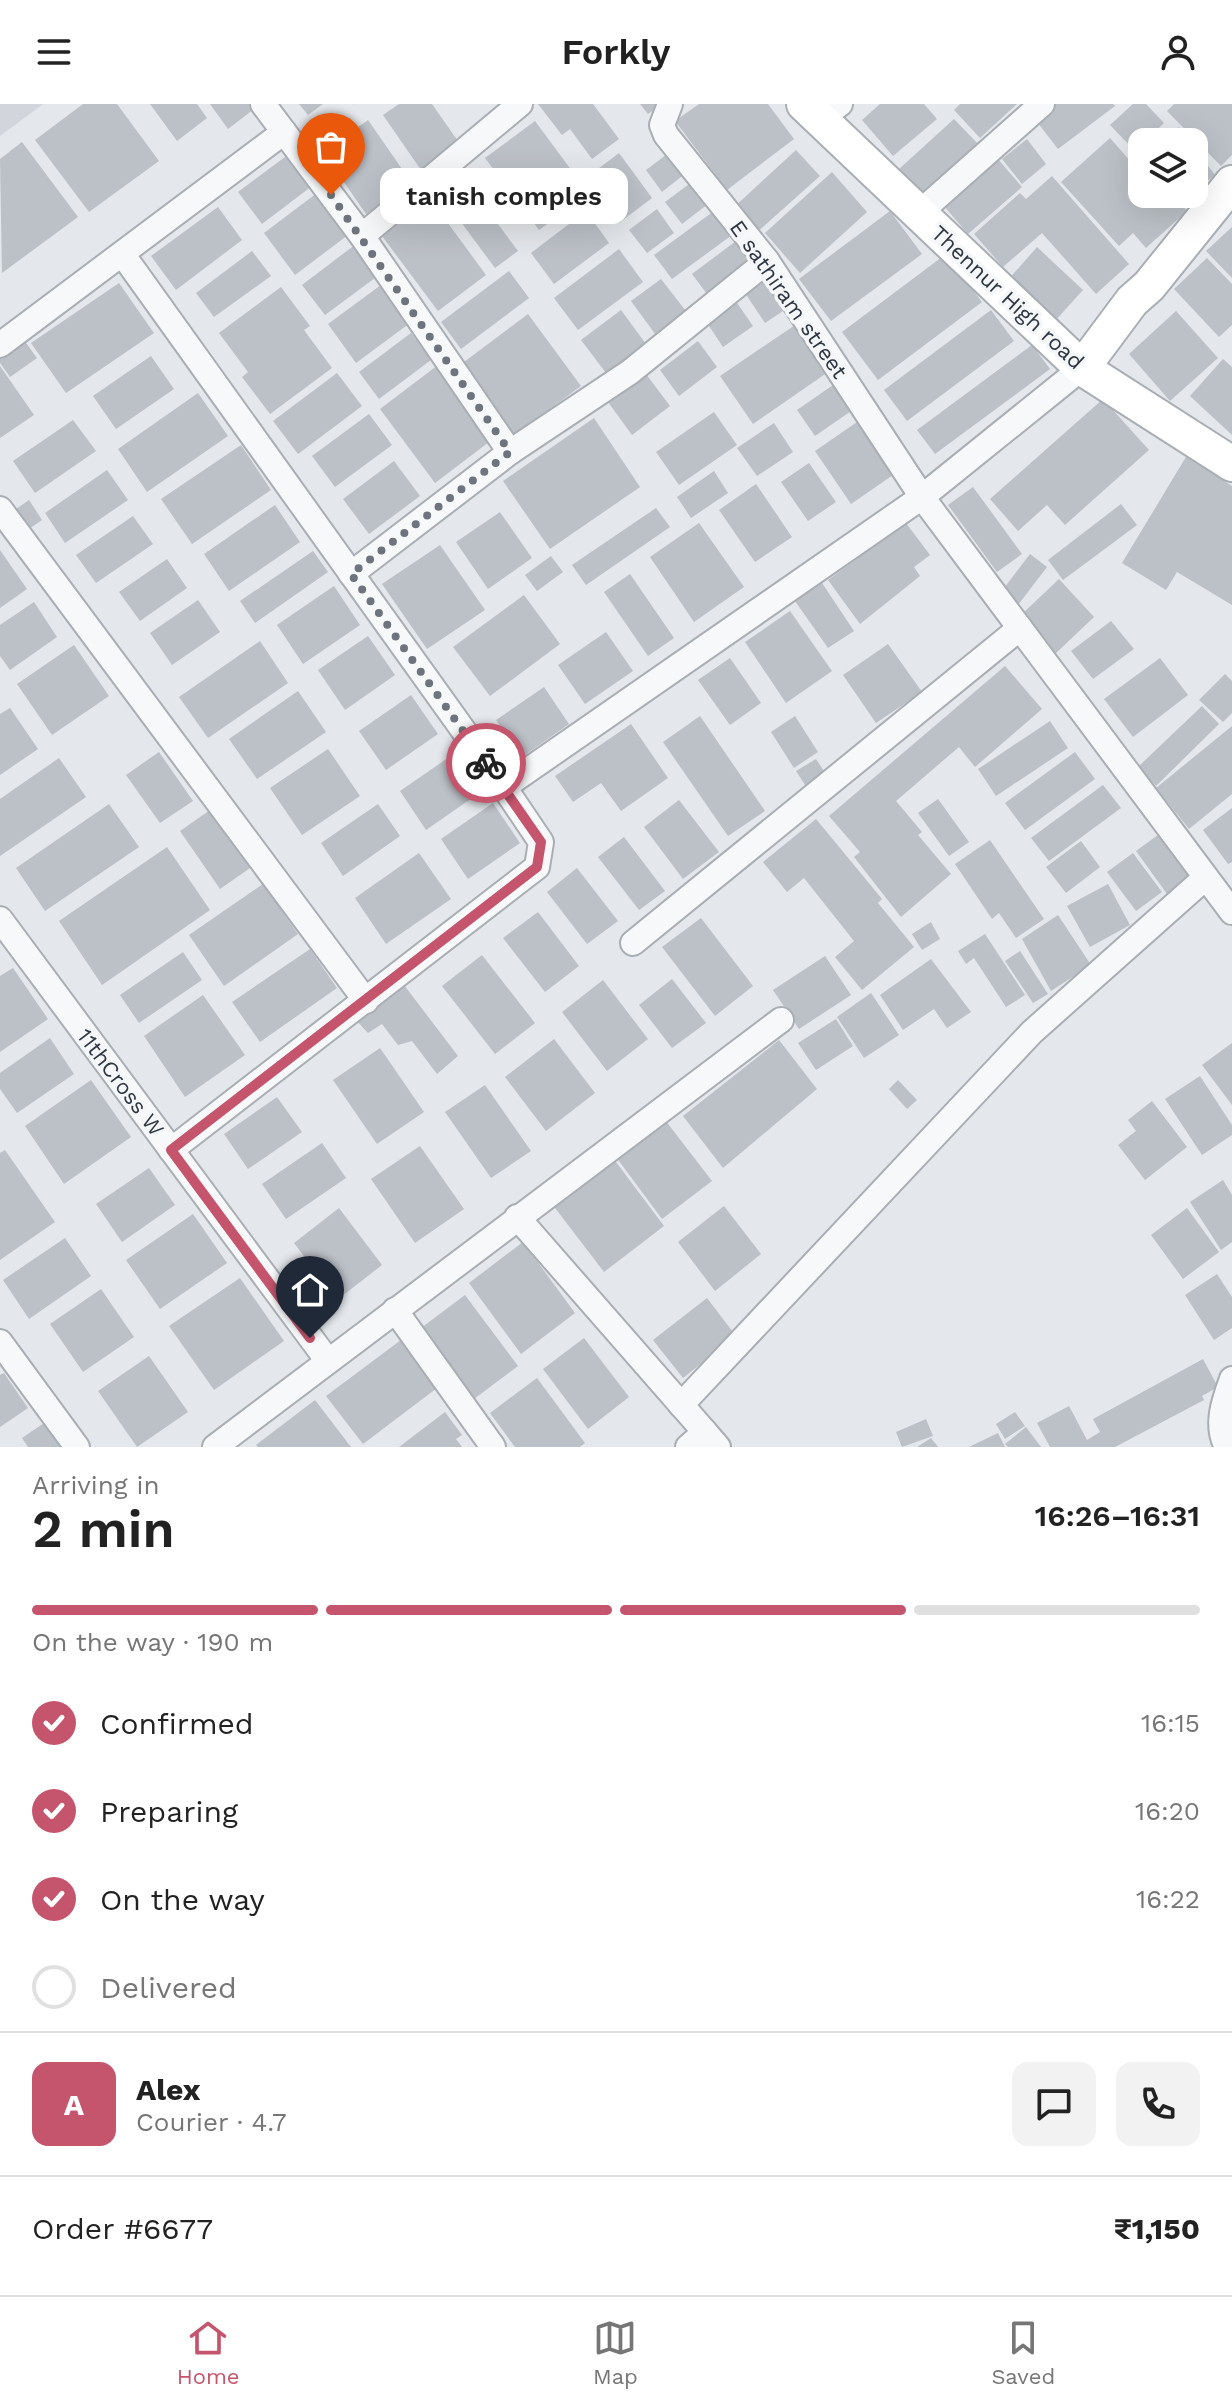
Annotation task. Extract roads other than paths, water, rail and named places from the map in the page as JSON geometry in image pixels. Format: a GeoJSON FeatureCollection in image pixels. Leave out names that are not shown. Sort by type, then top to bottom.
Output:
{"type":"FeatureCollection","features":[{"type":"Feature","properties":{"kind":"main road","name":"Thennur High road"},"geometry":{"type":"LineString","coordinates":[[821,109],[918,214],[1082,368],[1232,464]]}},
{"type":"Feature","properties":{"kind":"main road"},"geometry":{"type":"LineString","coordinates":[[1082,368],[1132,301],[1149,286],[1232,183]]}},
{"type":"Feature","properties":{"kind":"street"},"geometry":{"type":"LineString","coordinates":[[263,104],[362,236],[510,452]]}},
{"type":"Feature","properties":{"kind":"street"},"geometry":{"type":"LineString","coordinates":[[362,236],[520,104]]}},
{"type":"Feature","properties":{"kind":"street","name":"E sathiram street"},"geometry":{"type":"LineString","coordinates":[[670,104],[662,125],[666,135],[767,261],[922,497],[1205,878],[1230,905]]}},
{"type":"Feature","properties":{"kind":"street"},"geometry":{"type":"LineString","coordinates":[[918,214],[1042,104]]}},
{"type":"Feature","properties":{"kind":"street"},"geometry":{"type":"LineString","coordinates":[[0,345],[284,132]]}},
{"type":"Feature","properties":{"kind":"street"},"geometry":{"type":"LineString","coordinates":[[123,255],[541,842],[537,867],[171,1150]]}},
{"type":"Feature","properties":{"kind":"street"},"geometry":{"type":"LineString","coordinates":[[351,574],[510,452],[630,372],[767,261]]}},
{"type":"Feature","properties":{"kind":"street"},"geometry":{"type":"LineString","coordinates":[[504,787],[922,497],[1082,368]]}},
{"type":"Feature","properties":{"kind":"street"},"geometry":{"type":"LineString","coordinates":[[0,509],[366,1001]]}},
{"type":"Feature","properties":{"kind":"street"},"geometry":{"type":"LineString","coordinates":[[633,943],[1020,628]]}},
{"type":"Feature","properties":{"kind":"street"},"geometry":{"type":"LineString","coordinates":[[681,1405],[1032,1032],[1205,878]]}},
{"type":"Feature","properties":{"kind":"street","name":"11thCross W"},"geometry":{"type":"LineString","coordinates":[[0,919],[328,1361]]}},
{"type":"Feature","properties":{"kind":"street"},"geometry":{"type":"LineString","coordinates":[[215,1447],[781,1020]]}},
{"type":"Feature","properties":{"kind":"street"},"geometry":{"type":"LineString","coordinates":[[517,1217],[681,1405],[704,1442]]}},
{"type":"Feature","properties":{"kind":"street"},"geometry":{"type":"LineString","coordinates":[[395,1310],[493,1447]]}},
{"type":"Feature","properties":{"kind":"street"},"geometry":{"type":"LineString","coordinates":[[0,1342],[77,1447]]}},
{"type":"Feature","properties":{"kind":"street"},"geometry":{"type":"LineString","coordinates":[[1227,1447],[1222,1438],[1221,1416],[1232,1379]]}},
{"type":"Feature","properties":{"kind":"place","name":"tanish comples"},"geometry":{"type":"Point","coordinates":[331,195]}}]}
